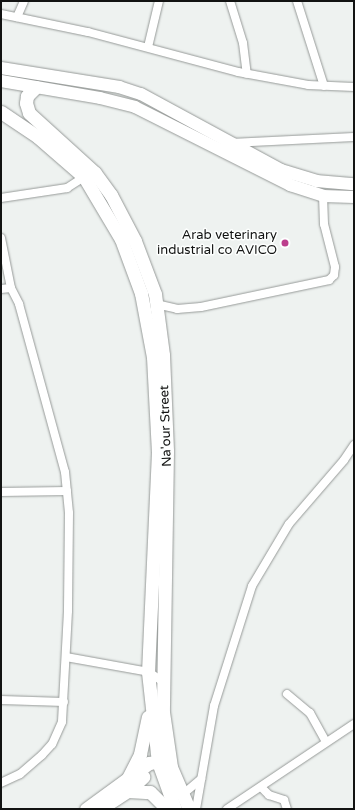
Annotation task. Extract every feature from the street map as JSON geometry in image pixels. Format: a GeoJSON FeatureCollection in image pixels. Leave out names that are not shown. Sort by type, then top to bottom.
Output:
{"type":"FeatureCollection","features":[{"type":"Feature","properties":{"kind":"highway","name":"Na'our Street"},"geometry":{"type":"LineString","coordinates":[[36,87],[27,96],[30,113],[95,172],[141,292],[153,357],[158,452],[148,672],[150,708],[158,762],[175,809]]}},
{"type":"Feature","properties":{"kind":"highway","name":"Na'our Street"},"geometry":{"type":"LineString","coordinates":[[1,112],[38,137],[106,198],[135,241],[156,304],[163,355],[167,451],[162,681],[166,742],[171,767],[189,809]]}},
{"type":"Feature","properties":{"kind":"highway"},"geometry":{"type":"LineString","coordinates":[[86,809],[127,786],[140,754],[150,708]]}},
{"type":"Feature","properties":{"kind":"highway"},"geometry":{"type":"LineString","coordinates":[[100,809],[158,762],[166,742]]}},
{"type":"Feature","properties":{"kind":"highway"},"geometry":{"type":"LineString","coordinates":[[158,762],[171,767]]}},
{"type":"Feature","properties":{"kind":"highway"},"geometry":{"type":"LineString","coordinates":[[127,786],[150,792],[167,809]]}},
{"type":"Feature","properties":{"kind":"main road"},"geometry":{"type":"LineString","coordinates":[[1,68],[119,87],[141,94],[162,103],[229,143],[281,170],[322,182],[354,184]]}},
{"type":"Feature","properties":{"kind":"main road"},"geometry":{"type":"LineString","coordinates":[[1,82],[100,98],[135,107],[154,115],[290,185],[322,196],[354,197]]}},
{"type":"Feature","properties":{"kind":"main road"},"geometry":{"type":"LineString","coordinates":[[135,107],[141,94]]}},
{"type":"Feature","properties":{"kind":"main road"},"geometry":{"type":"LineString","coordinates":[[154,115],[162,103]]}},
{"type":"Feature","properties":{"kind":"street"},"geometry":{"type":"LineString","coordinates":[[17,17],[24,1]]}},
{"type":"Feature","properties":{"kind":"street"},"geometry":{"type":"LineString","coordinates":[[148,47],[159,1]]}},
{"type":"Feature","properties":{"kind":"street"},"geometry":{"type":"LineString","coordinates":[[230,1],[243,43],[247,74]]}},
{"type":"Feature","properties":{"kind":"street"},"geometry":{"type":"LineString","coordinates":[[297,1],[324,86]]}},
{"type":"Feature","properties":{"kind":"street"},"geometry":{"type":"LineString","coordinates":[[1,14],[148,47],[247,74],[324,86],[354,87]]}},
{"type":"Feature","properties":{"kind":"street"},"geometry":{"type":"LineString","coordinates":[[229,143],[354,137]]}},
{"type":"Feature","properties":{"kind":"street"},"geometry":{"type":"LineString","coordinates":[[1,198],[67,188],[84,177]]}},
{"type":"Feature","properties":{"kind":"street"},"geometry":{"type":"LineString","coordinates":[[156,304],[177,309],[201,307],[329,280],[334,275],[335,267],[324,224],[322,196]]}},
{"type":"Feature","properties":{"kind":"street"},"geometry":{"type":"LineString","coordinates":[[1,238],[11,288],[19,304],[53,425],[67,491],[66,657],[62,722],[52,744],[20,774],[1,784]]}},
{"type":"Feature","properties":{"kind":"street"},"geometry":{"type":"LineString","coordinates":[[1,289],[11,288]]}},
{"type":"Feature","properties":{"kind":"street"},"geometry":{"type":"LineString","coordinates":[[196,809],[214,706],[252,586],[289,524],[344,460],[354,444]]}},
{"type":"Feature","properties":{"kind":"street"},"geometry":{"type":"LineString","coordinates":[[1,492],[67,491]]}},
{"type":"Feature","properties":{"kind":"street"},"geometry":{"type":"LineString","coordinates":[[66,657],[148,672],[162,681]]}},
{"type":"Feature","properties":{"kind":"street"},"geometry":{"type":"LineString","coordinates":[[287,694],[310,713],[326,742]]}},
{"type":"Feature","properties":{"kind":"street"},"geometry":{"type":"LineString","coordinates":[[1,700],[64,702]]}},
{"type":"Feature","properties":{"kind":"street"},"geometry":{"type":"LineString","coordinates":[[227,809],[262,788],[326,742],[354,724]]}},
{"type":"Feature","properties":{"kind":"street"},"geometry":{"type":"LineString","coordinates":[[182,795],[201,779]]}},
{"type":"Feature","properties":{"kind":"street"},"geometry":{"type":"LineString","coordinates":[[262,788],[270,795],[284,800],[287,809]]}},
{"type":"Feature","properties":{"kind":"place","name":"Arab veterinary industrial co AVICO"},"geometry":{"type":"Point","coordinates":[285,243]}}]}
